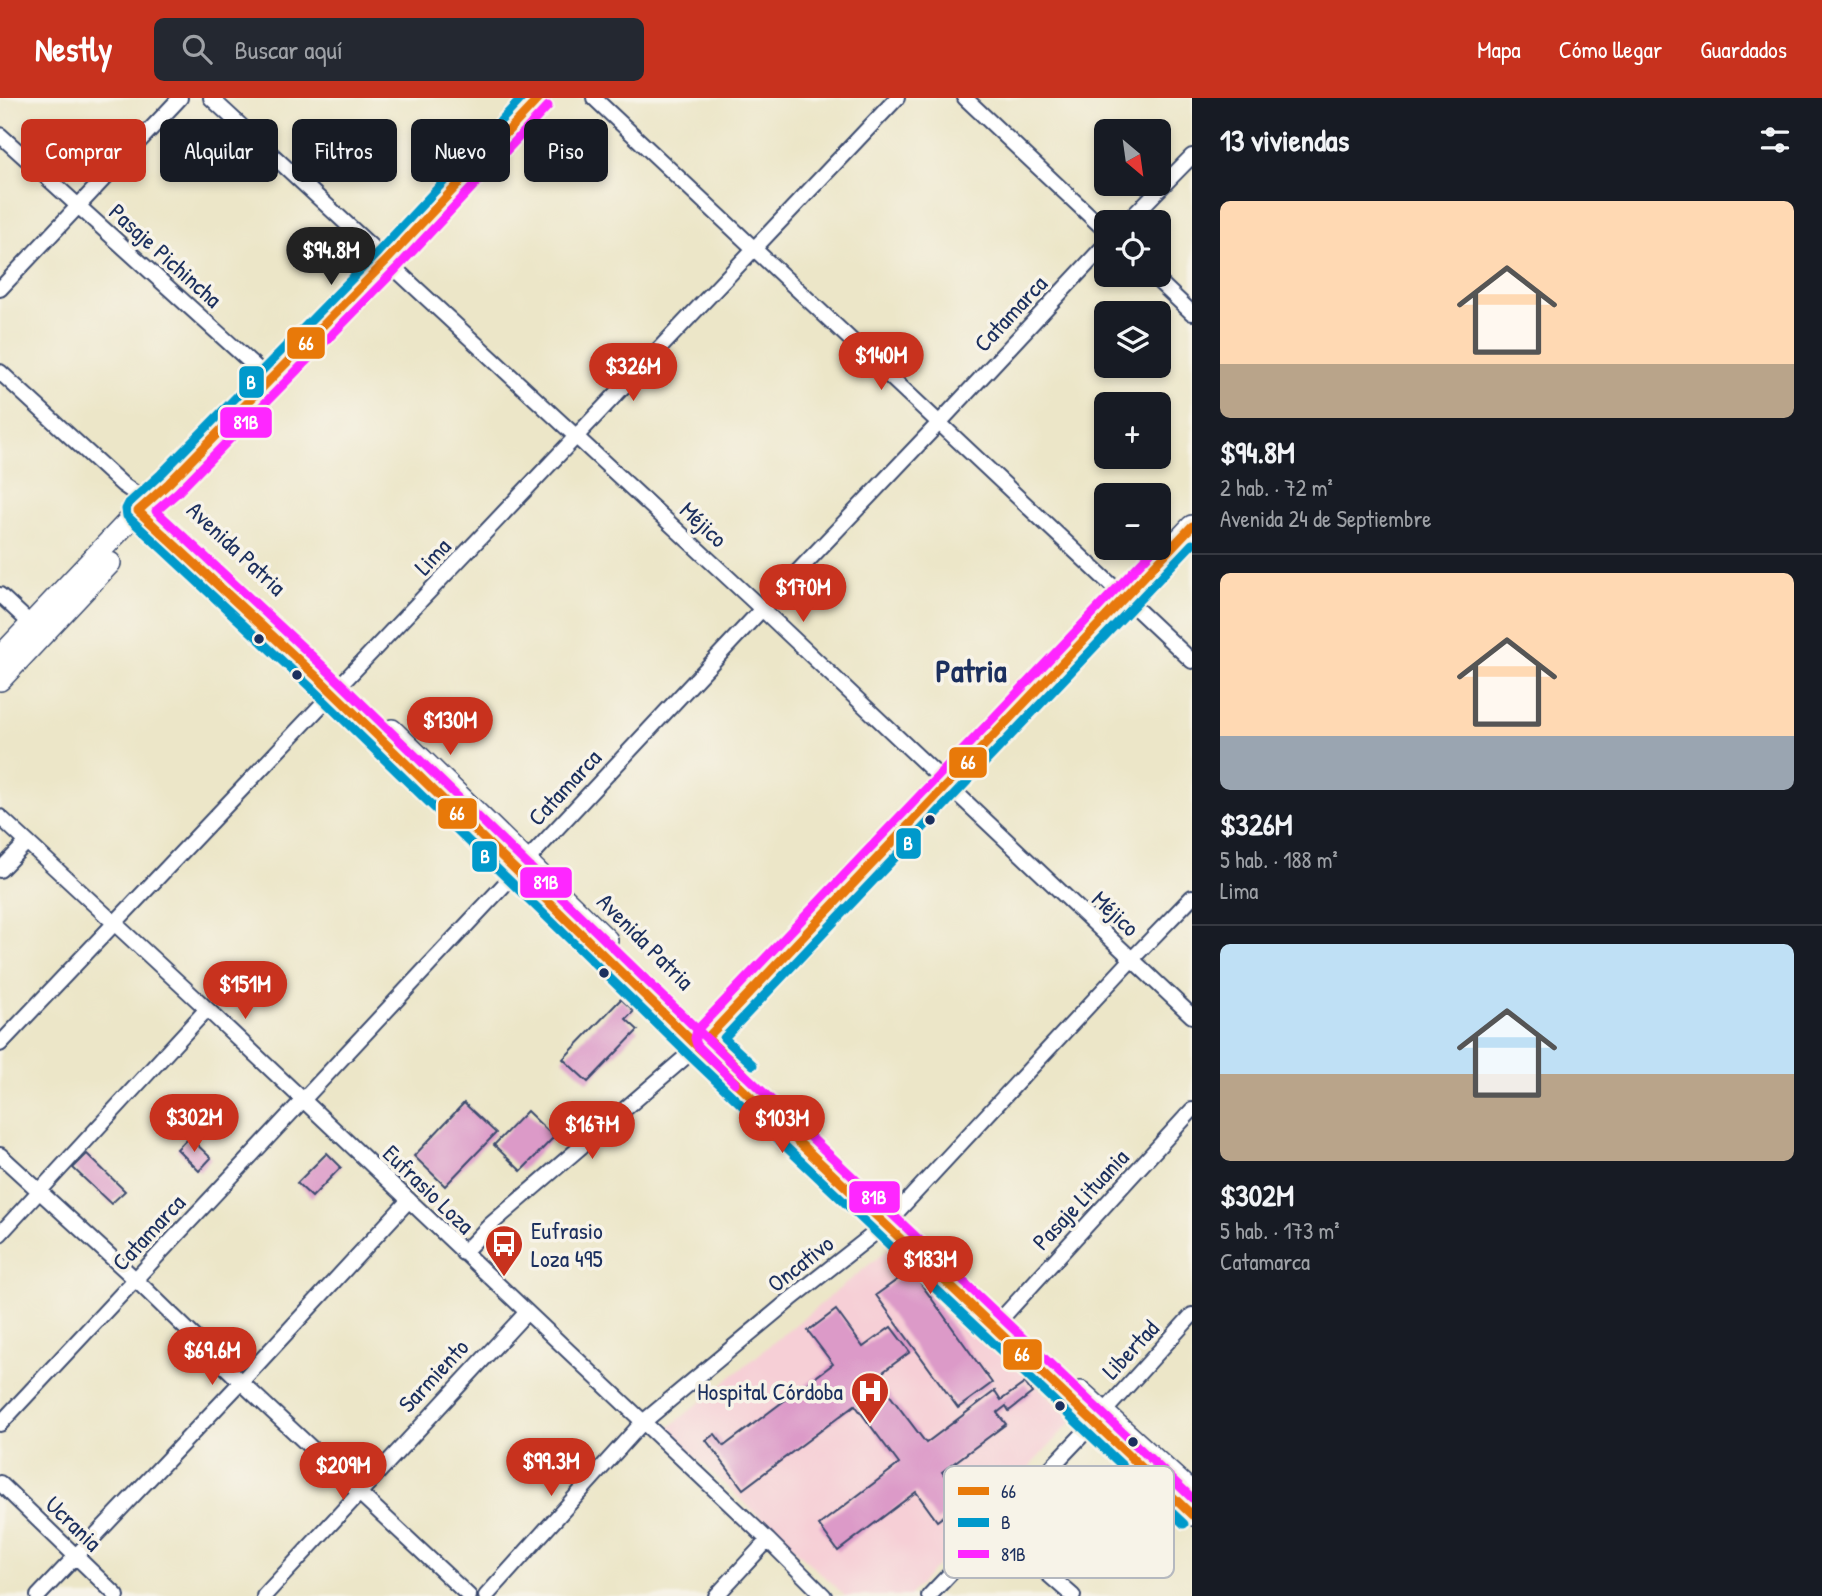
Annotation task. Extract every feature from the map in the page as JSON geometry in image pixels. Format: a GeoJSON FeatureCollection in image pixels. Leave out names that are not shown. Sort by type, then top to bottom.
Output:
{"type":"FeatureCollection","features":[{"type":"Feature","properties":{"kind":"main road"},"geometry":{"type":"LineString","coordinates":[[0,680],[134,537],[169,483],[387,260],[539,98]]}},
{"type":"Feature","properties":{"kind":"main road"},"geometry":{"type":"LineString","coordinates":[[0,657],[149,511]]}},
{"type":"Feature","properties":{"kind":"main road","name":"Avenida Patria"},"geometry":{"type":"LineString","coordinates":[[149,511],[339,688],[703,1042],[1098,1417],[1145,1466]]}},
{"type":"Feature","properties":{"kind":"main road"},"geometry":{"type":"LineString","coordinates":[[703,1042],[1192,526]]}},
{"type":"Feature","properties":{"kind":"main road","name":"Avenida Patria"},"geometry":{"type":"LineString","coordinates":[[890,1220],[1002,1318],[1082,1394],[1098,1417],[1159,1466]]}},
{"type":"Feature","properties":{"kind":"main road","name":"Avenida Patria"},"geometry":{"type":"LineString","coordinates":[[1174,1478],[1192,1493]]}},
{"type":"Feature","properties":{"kind":"main road","name":"Avenida Patria"},"geometry":{"type":"LineString","coordinates":[[1174,1496],[1192,1515]]}},
{"type":"Feature","properties":{"kind":"street"},"geometry":{"type":"LineString","coordinates":[[0,289],[180,98]]}},
{"type":"Feature","properties":{"kind":"street","name":"Méjico"},"geometry":{"type":"LineString","coordinates":[[211,98],[762,609],[1192,1016]]}},
{"type":"Feature","properties":{"kind":"street"},"geometry":{"type":"LineString","coordinates":[[594,98],[1192,662]]}},
{"type":"Feature","properties":{"kind":"street","name":"Lima"},"geometry":{"type":"LineString","coordinates":[[0,1044],[897,98]]}},
{"type":"Feature","properties":{"kind":"street"},"geometry":{"type":"LineString","coordinates":[[965,98],[1094,220]]}},
{"type":"Feature","properties":{"kind":"street","name":"Pasaje Pichincha"},"geometry":{"type":"LineString","coordinates":[[0,135],[270,380]]}},
{"type":"Feature","properties":{"kind":"street"},"geometry":{"type":"LineString","coordinates":[[1139,210],[1192,156]]}},
{"type":"Feature","properties":{"kind":"street","name":"Catamarca"},"geometry":{"type":"LineString","coordinates":[[0,1424],[1094,257]]}},
{"type":"Feature","properties":{"kind":"street"},"geometry":{"type":"LineString","coordinates":[[1165,287],[1192,313]]}},
{"type":"Feature","properties":{"kind":"street","name":"Avenida Patria"},"geometry":{"type":"LineString","coordinates":[[0,372],[149,511]]}},
{"type":"Feature","properties":{"kind":"street"},"geometry":{"type":"LineString","coordinates":[[0,594],[31,624]]}},
{"type":"Feature","properties":{"kind":"street","name":"Eufrasio Loza"},"geometry":{"type":"LineString","coordinates":[[0,817],[409,1199],[824,1596]]}},
{"type":"Feature","properties":{"kind":"street"},"geometry":{"type":"LineString","coordinates":[[0,870],[27,842]]}},
{"type":"Feature","properties":{"kind":"street","name":"Oncativo"},"geometry":{"type":"LineString","coordinates":[[486,1596],[642,1423],[890,1220],[1192,897]]}},
{"type":"Feature","properties":{"kind":"street"},"geometry":{"type":"LineString","coordinates":[[0,1234],[207,1009]]}},
{"type":"Feature","properties":{"kind":"street"},"geometry":{"type":"LineString","coordinates":[[463,1253],[490,1225],[703,1042]]}},
{"type":"Feature","properties":{"kind":"street","name":"Pasaje Lituania"},"geometry":{"type":"LineString","coordinates":[[1002,1318],[1192,1111]]}},
{"type":"Feature","properties":{"kind":"street"},"geometry":{"type":"LineString","coordinates":[[0,1155],[135,1279],[469,1596]]}},
{"type":"Feature","properties":{"kind":"street"},"geometry":{"type":"LineString","coordinates":[[38,1596],[409,1199]]}},
{"type":"Feature","properties":{"kind":"street","name":"Sarmiento"},"geometry":{"type":"LineString","coordinates":[[264,1596],[526,1313]]}},
{"type":"Feature","properties":{"kind":"street","name":"Libertad"},"geometry":{"type":"LineString","coordinates":[[1052,1466],[1192,1315]]}},
{"type":"Feature","properties":{"kind":"street","name":"Ucrania"},"geometry":{"type":"LineString","coordinates":[[0,1483],[117,1596]]}},
{"type":"Feature","properties":{"kind":"street"},"geometry":{"type":"LineString","coordinates":[[716,1596],[768,1540]]}},
{"type":"Feature","properties":{"kind":"street","name":"Libertad"},"geometry":{"type":"LineString","coordinates":[[929,1596],[946,1578]]}},
{"type":"Feature","properties":{"kind":"street"},"geometry":{"type":"LineString","coordinates":[[1052,1578],[1073,1596]]}},
{"type":"Feature","properties":{"kind":"shaded area","name":"Hospital Córdoba"},"geometry":{"type":"Polygon","coordinates":[[[892,1246],[1073,1420],[1030,1466],[944,1466],[944,1558],[909,1596],[845,1596],[666,1430],[892,1246]]]}},
{"type":"Feature","properties":{"kind":"building"},"geometry":{"type":"Polygon","coordinates":[[[621,999],[634,1011],[626,1019],[638,1030],[588,1082],[563,1059],[621,999]]]}},
{"type":"Feature","properties":{"kind":"building"},"geometry":{"type":"Polygon","coordinates":[[[464,1103],[496,1133],[445,1186],[414,1156],[464,1103]]]}},
{"type":"Feature","properties":{"kind":"building"},"geometry":{"type":"Polygon","coordinates":[[[527,1111],[554,1137],[521,1171],[494,1145],[527,1111]]]}},
{"type":"Feature","properties":{"kind":"building"},"geometry":{"type":"Polygon","coordinates":[[[189,1137],[211,1158],[199,1171],[177,1149],[189,1137]]]}},
{"type":"Feature","properties":{"kind":"building"},"geometry":{"type":"Polygon","coordinates":[[[327,1153],[341,1167],[312,1197],[297,1183],[327,1153]]]}},
{"type":"Feature","properties":{"kind":"building"},"geometry":{"type":"Polygon","coordinates":[[[87,1154],[125,1191],[111,1204],[73,1168],[87,1154]]]}},
{"type":"Feature","properties":{"kind":"building"},"geometry":{"type":"Polygon","coordinates":[[[911,1270],[992,1383],[958,1408],[876,1295],[911,1270]]]}},
{"type":"Feature","properties":{"kind":"building"},"geometry":{"type":"Polygon","coordinates":[[[836,1310],[863,1347],[891,1327],[910,1352],[876,1377],[926,1443],[995,1391],[1001,1400],[1025,1383],[1032,1393],[1009,1411],[1006,1406],[997,1413],[1006,1424],[950,1466],[944,1466],[944,1516],[937,1521],[916,1492],[838,1551],[819,1525],[899,1464],[855,1405],[743,1489],[706,1440],[715,1434],[724,1446],[833,1364],[808,1331],[836,1310]]]}},
{"type":"Feature","properties":{"kind":"transit line","name":"B"},"geometry":{"type":"LineString","coordinates":[[522,98],[378,252],[161,474],[129,503],[127,516],[309,686],[690,1056],[1123,1466]]}},
{"type":"Feature","properties":{"kind":"transit line","name":"66"},"geometry":{"type":"LineString","coordinates":[[539,98],[387,260],[169,483],[138,511],[317,677],[698,1047],[1140,1466]]}},
{"type":"Feature","properties":{"kind":"transit line","name":"81B"},"geometry":{"type":"LineString","coordinates":[[548,106],[396,269],[178,492],[156,511],[325,668],[706,1038],[1158,1466]]}},
{"type":"Feature","properties":{"kind":"transit line","name":"66"},"geometry":{"type":"LineString","coordinates":[[744,1074],[707,1038],[1192,526]]}},
{"type":"Feature","properties":{"kind":"transit line","name":"B"},"geometry":{"type":"LineString","coordinates":[[753,1065],[724,1038],[1192,544]]}},
{"type":"Feature","properties":{"kind":"transit line","name":"81B"},"geometry":{"type":"LineString","coordinates":[[735,1083],[697,1045],[697,1030],[1144,560]]}},
{"type":"Feature","properties":{"kind":"transit line","name":"81B"},"geometry":{"type":"LineString","coordinates":[[1174,1481],[1192,1498]]}},
{"type":"Feature","properties":{"kind":"transit line","name":"66"},"geometry":{"type":"LineString","coordinates":[[1174,1498],[1192,1515]]}},
{"type":"Feature","properties":{"kind":"transit line","name":"B"},"geometry":{"type":"LineString","coordinates":[[1174,1515],[1184,1524]]}},
{"type":"Feature","properties":{"kind":"place","name":"Eufrasio Loza 495"},"geometry":{"type":"Point","coordinates":[504,1278]}},
{"type":"Feature","properties":{"kind":"place","name":"Hospital Córdoba"},"geometry":{"type":"Point","coordinates":[870,1425]}},
{"type":"Feature","properties":{"kind":"district","name":"Patria"},"geometry":{"type":"Point","coordinates":[971,670]}}]}
